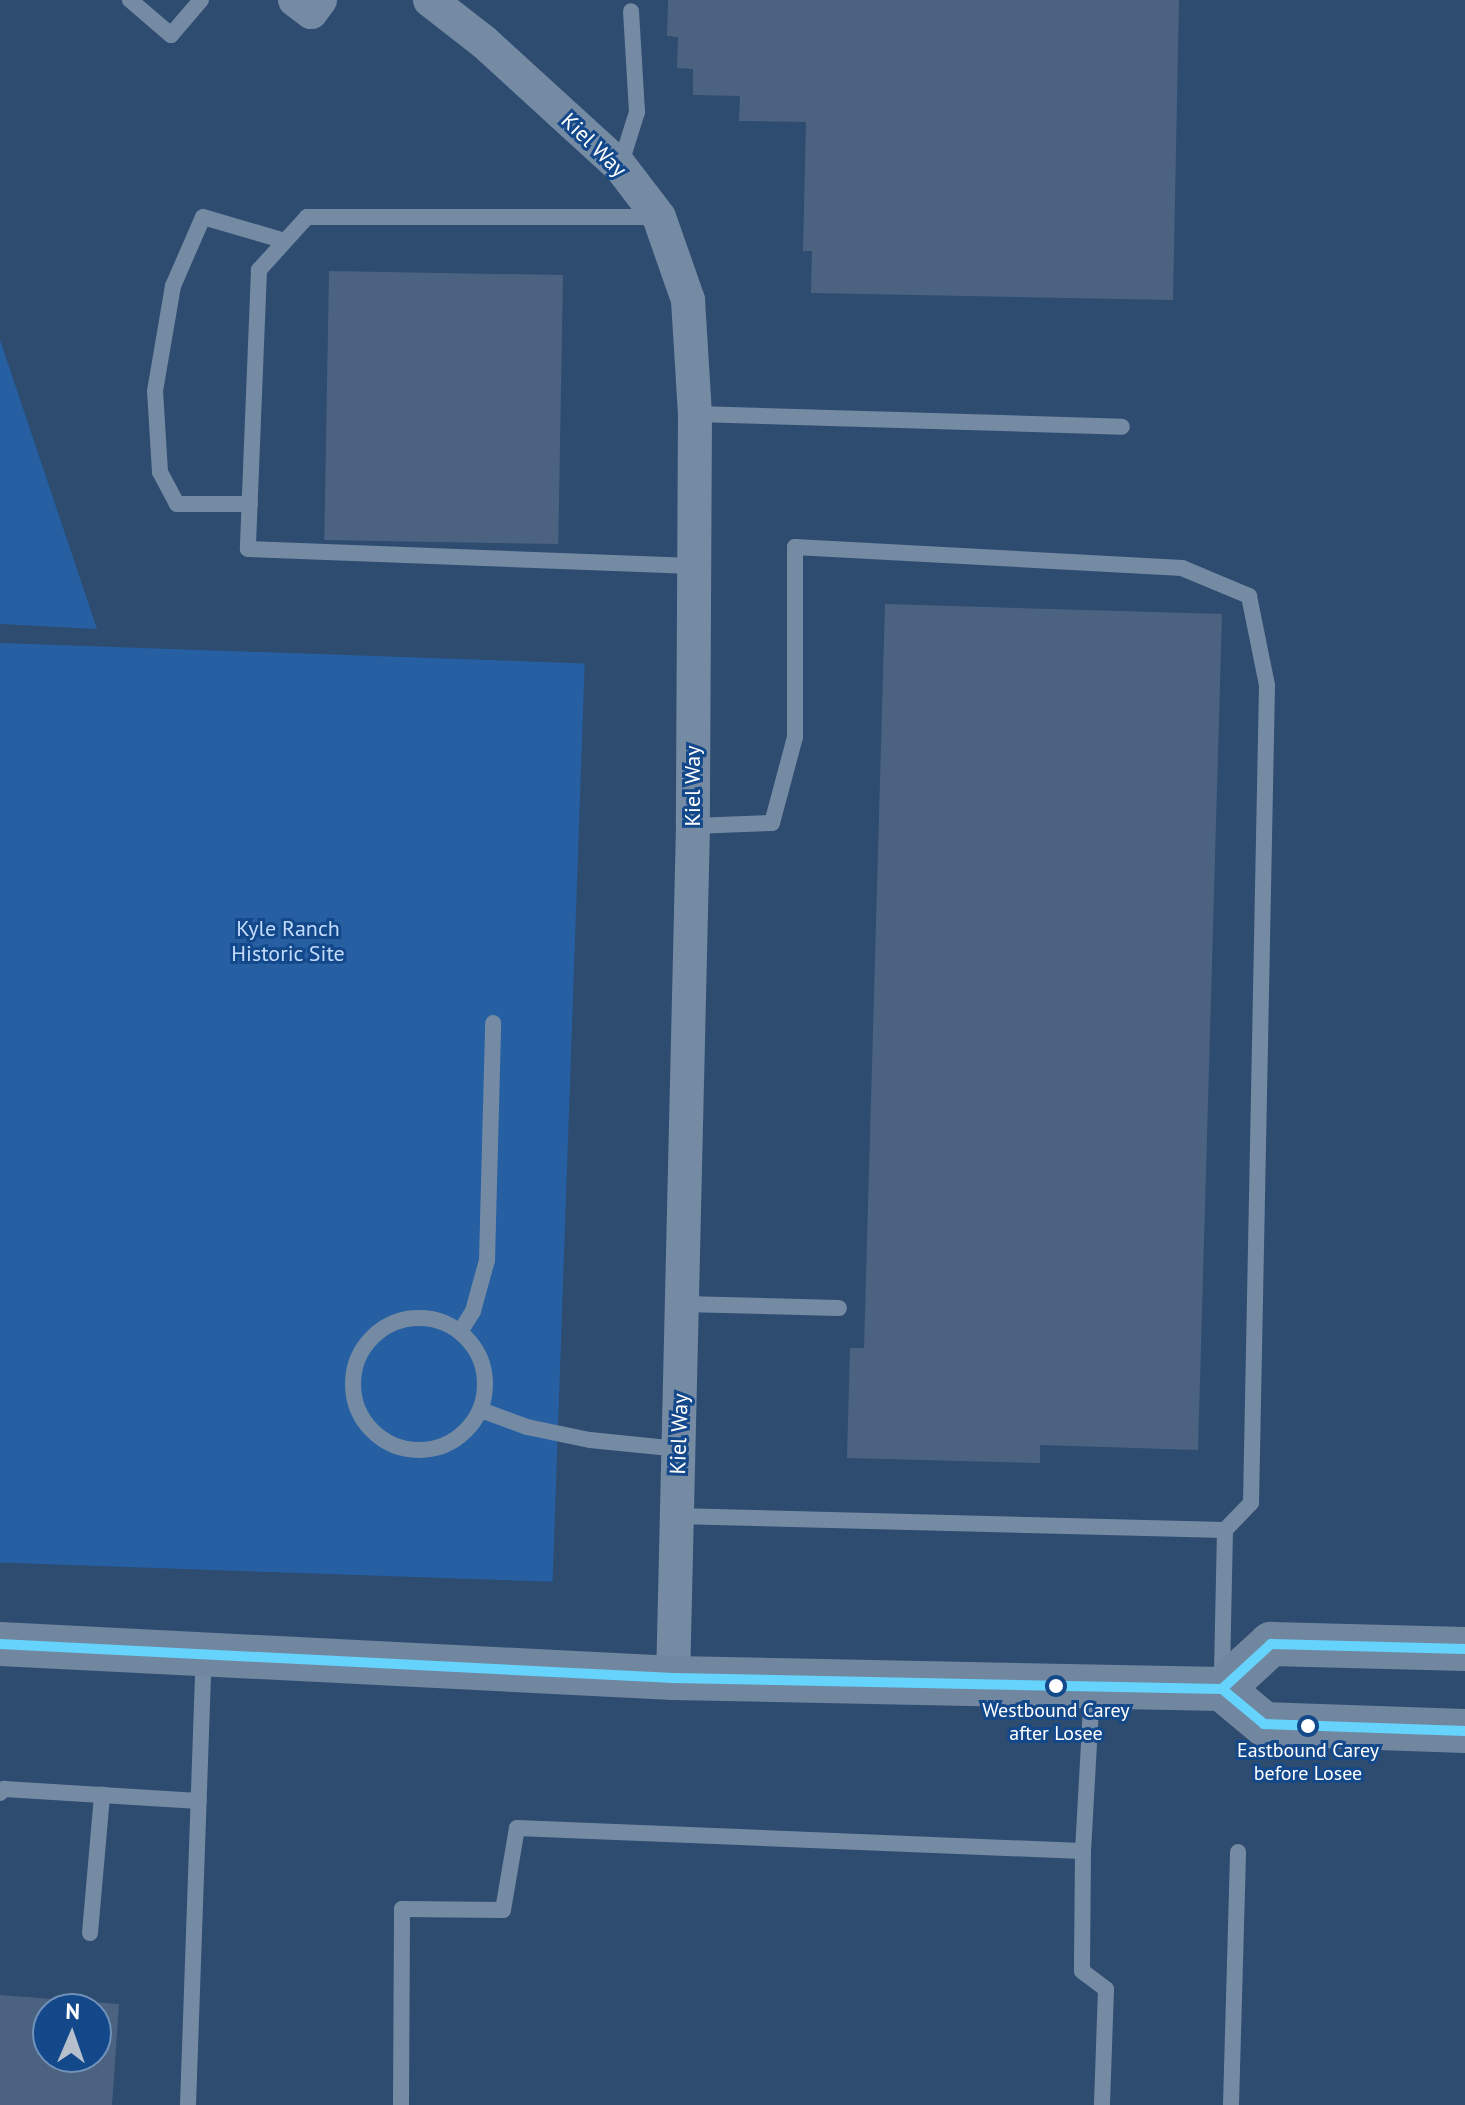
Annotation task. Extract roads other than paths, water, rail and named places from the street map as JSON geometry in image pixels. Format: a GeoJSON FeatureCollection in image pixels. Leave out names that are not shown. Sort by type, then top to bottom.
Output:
{"type":"FeatureCollection","features":[{"type":"Feature","properties":{"kind":"main road"},"geometry":{"type":"LineString","coordinates":[[0,1644],[673,1678],[1222,1689],[1264,1724],[1465,1731]]}},
{"type":"Feature","properties":{"kind":"main road"},"geometry":{"type":"LineString","coordinates":[[1222,1689],[1271,1644],[1465,1649]]}},
{"type":"Feature","properties":{"kind":"street"},"geometry":{"type":"LineString","coordinates":[[295,0],[311,12],[320,0]]}},
{"type":"Feature","properties":{"kind":"street","name":"Kiel Way"},"geometry":{"type":"LineString","coordinates":[[430,0],[484,42],[620,166],[659,217],[688,300],[695,414],[693,826],[673,1678]]}},
{"type":"Feature","properties":{"kind":"lane"},"geometry":{"type":"LineString","coordinates":[[130,0],[171,35],[201,0]]}},
{"type":"Feature","properties":{"kind":"lane"},"geometry":{"type":"LineString","coordinates":[[620,166],[637,112],[631,11]]}},
{"type":"Feature","properties":{"kind":"lane"},"geometry":{"type":"LineString","coordinates":[[250,504],[177,504],[160,472],[155,391],[173,286],[203,217],[285,241]]}},
{"type":"Feature","properties":{"kind":"lane"},"geometry":{"type":"LineString","coordinates":[[659,217],[307,217],[259,270],[248,549],[693,566]]}},
{"type":"Feature","properties":{"kind":"lane"},"geometry":{"type":"LineString","coordinates":[[695,414],[1122,427]]}},
{"type":"Feature","properties":{"kind":"lane"},"geometry":{"type":"LineString","coordinates":[[693,826],[772,823],[795,737],[795,547],[1182,568],[1249,596],[1267,685],[1252,1471],[1251,1503],[1225,1530],[1222,1689]]}},
{"type":"Feature","properties":{"kind":"lane"},"geometry":{"type":"LineString","coordinates":[[460,1332],[473,1311],[487,1260],[493,1023]]}},
{"type":"Feature","properties":{"kind":"lane"},"geometry":{"type":"LineString","coordinates":[[683,1304],[839,1308]]}},
{"type":"Feature","properties":{"kind":"lane"},"geometry":{"type":"LineString","coordinates":[[419,1318],[441,1321],[460,1332],[475,1348],[484,1367],[486,1389],[481,1410],[460,1436],[430,1450],[407,1450],[387,1443],[369,1429],[357,1410],[352,1388],[354,1366],[363,1346],[379,1331],[398,1321],[419,1318]]}},
{"type":"Feature","properties":{"kind":"lane"},"geometry":{"type":"LineString","coordinates":[[481,1410],[527,1427],[590,1440],[678,1449]]}},
{"type":"Feature","properties":{"kind":"lane"},"geometry":{"type":"LineString","coordinates":[[676,1516],[1225,1530]]}},
{"type":"Feature","properties":{"kind":"lane"},"geometry":{"type":"LineString","coordinates":[[188,2105],[204,1652]]}},
{"type":"Feature","properties":{"kind":"lane"},"geometry":{"type":"LineString","coordinates":[[1092,1686],[1083,1851],[1082,1971],[1106,1989],[1102,2105]]}},
{"type":"Feature","properties":{"kind":"lane"},"geometry":{"type":"LineString","coordinates":[[0,1793],[4,1789],[199,1801]]}},
{"type":"Feature","properties":{"kind":"lane"},"geometry":{"type":"LineString","coordinates":[[90,1933],[102,1795]]}},
{"type":"Feature","properties":{"kind":"lane"},"geometry":{"type":"LineString","coordinates":[[401,2105],[402,1909],[503,1910],[517,1828],[1083,1851]]}},
{"type":"Feature","properties":{"kind":"lane"},"geometry":{"type":"LineString","coordinates":[[1231,2105],[1238,1852]]}},
{"type":"Feature","properties":{"kind":"place","name":"Westbound Carey after Losee"},"geometry":{"type":"Point","coordinates":[1056,1686]}},
{"type":"Feature","properties":{"kind":"place","name":"Eastbound Carey before Losee"},"geometry":{"type":"Point","coordinates":[1308,1726]}},
{"type":"Feature","properties":{"kind":"park label","name":"Kyle Ranch Historic Site"},"geometry":{"type":"Point","coordinates":[288,940]}}]}
